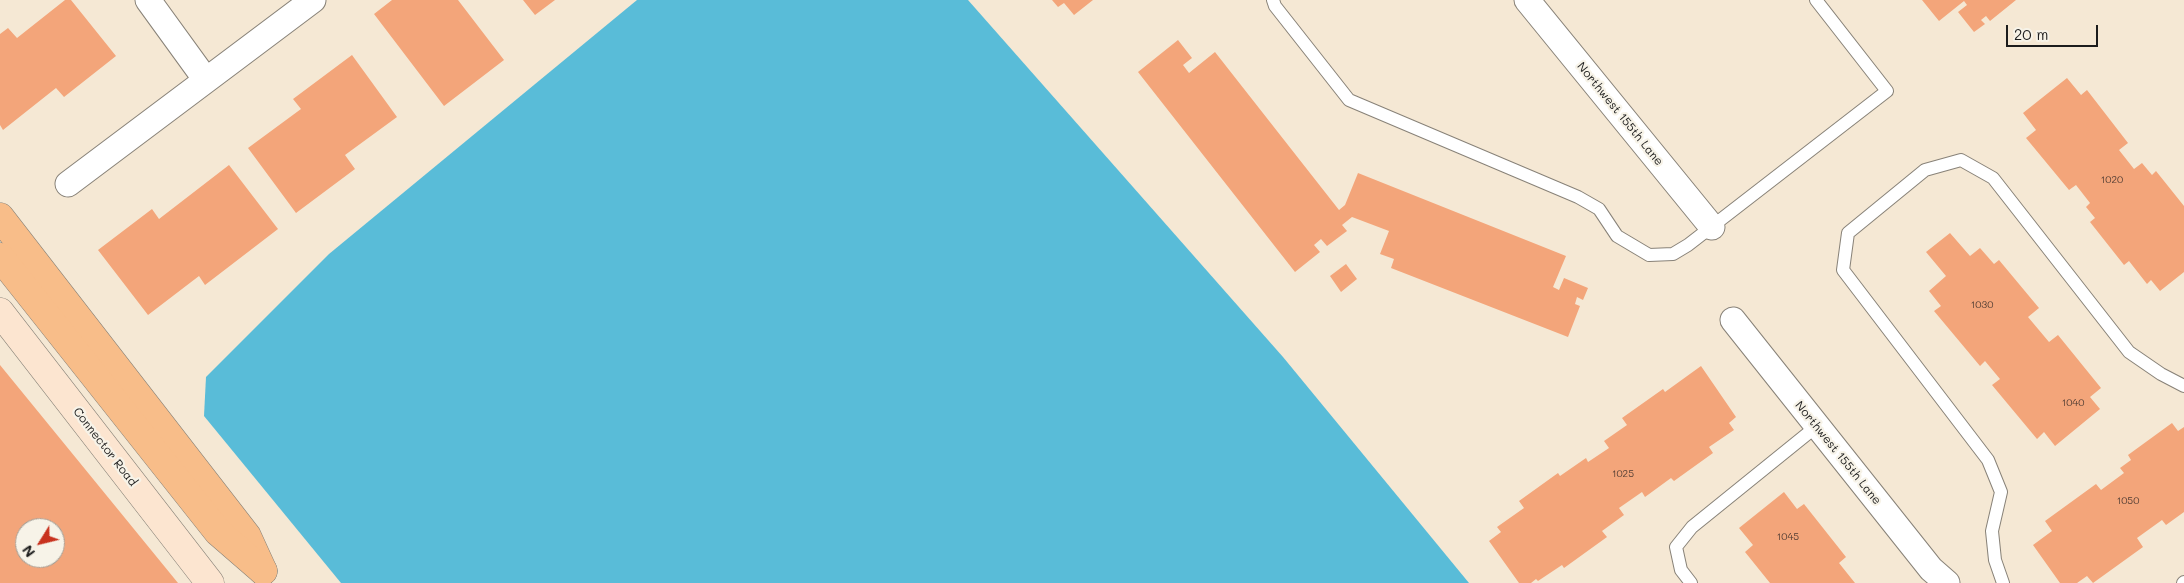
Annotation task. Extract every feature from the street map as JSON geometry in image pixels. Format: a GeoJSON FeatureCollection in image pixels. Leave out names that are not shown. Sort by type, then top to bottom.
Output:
{"type":"FeatureCollection","features":[{"type":"Feature","properties":{"kind":"main road"},"geometry":{"type":"LineString","coordinates":[[0,217],[246,536],[267,577]]}},
{"type":"Feature","properties":{"kind":"main road"},"geometry":{"type":"LineString","coordinates":[[0,257],[218,532],[267,577]]}},
{"type":"Feature","properties":{"kind":"main road","name":"Connector Road"},"geometry":{"type":"LineString","coordinates":[[0,312],[210,583]]}},
{"type":"Feature","properties":{"kind":"street"},"geometry":{"type":"LineString","coordinates":[[148,0],[206,80]]}},
{"type":"Feature","properties":{"kind":"street"},"geometry":{"type":"LineString","coordinates":[[68,184],[312,0]]}},
{"type":"Feature","properties":{"kind":"street","name":"Northwest 155th Lane"},"geometry":{"type":"LineString","coordinates":[[1527,0],[1712,227]]}},
{"type":"Feature","properties":{"kind":"street","name":"Northwest 155th Lane"},"geometry":{"type":"LineString","coordinates":[[1733,320],[1932,570],[1947,583]]}},
{"type":"Feature","properties":{"kind":"lane"},"geometry":{"type":"LineString","coordinates":[[1273,0],[1275,6],[1349,100],[1578,197],[1599,209],[1617,236],[1649,255],[1673,254],[1712,227],[1887,91],[1816,0]]}},
{"type":"Feature","properties":{"kind":"lane"},"geometry":{"type":"LineString","coordinates":[[2002,583],[1995,560],[1992,532],[2001,492],[1988,460],[1843,270],[1848,233],[1925,170],[1962,160],[1993,178],[2128,352],[2161,374],[2184,386]]}},
{"type":"Feature","properties":{"kind":"lane"},"geometry":{"type":"LineString","coordinates":[[1691,583],[1681,570],[1676,547],[1692,527],[1817,426]]}},
{"type":"Feature","properties":{"kind":"water"},"geometry":{"type":"Polygon","coordinates":[[[637,0],[968,0],[1283,357],[1469,583],[341,583],[204,416],[206,377],[329,254],[637,0]]]}},
{"type":"Feature","properties":{"kind":"building"},"geometry":{"type":"Polygon","coordinates":[[[65,0],[71,0],[116,56],[64,97],[56,88],[3,130],[0,125],[0,34],[8,28],[17,38],[65,0]]]}},
{"type":"Feature","properties":{"kind":"building"},"geometry":{"type":"Polygon","coordinates":[[[392,0],[458,0],[504,60],[444,106],[374,14],[392,0]]]}},
{"type":"Feature","properties":{"kind":"building"},"geometry":{"type":"Polygon","coordinates":[[[523,0],[555,0],[535,15],[523,0]]]}},
{"type":"Feature","properties":{"kind":"building"},"geometry":{"type":"Polygon","coordinates":[[[1052,0],[1093,0],[1074,15],[1064,3],[1058,7],[1052,0]]]}},
{"type":"Feature","properties":{"kind":"building"},"geometry":{"type":"Polygon","coordinates":[[[1922,0],[2016,0],[1990,21],[1986,16],[1981,20],[1985,24],[1974,32],[1958,12],[1967,5],[1964,1],[1939,21],[1922,0]]]}},
{"type":"Feature","properties":{"kind":"building"},"geometry":{"type":"Polygon","coordinates":[[[1178,40],[1192,58],[1183,65],[1189,73],[1215,52],[1339,210],[1345,205],[1358,173],[1566,256],[1553,287],[1559,290],[1564,278],[1588,288],[1583,300],[1577,297],[1575,304],[1580,306],[1568,337],[1391,268],[1394,259],[1380,254],[1389,231],[1352,217],[1342,225],[1347,231],[1327,246],[1321,239],[1314,245],[1320,252],[1295,272],[1138,72],[1178,40]]]}},
{"type":"Feature","properties":{"kind":"building"},"geometry":{"type":"Polygon","coordinates":[[[352,55],[397,117],[345,155],[355,169],[296,213],[248,148],[301,109],[293,99],[352,55]]]}},
{"type":"Feature","properties":{"kind":"building"},"geometry":{"type":"Polygon","coordinates":[[[2067,78],[2081,95],[2087,90],[2128,143],[2119,150],[2134,169],[2142,163],[2152,175],[2156,171],[2184,206],[2184,272],[2160,291],[2151,280],[2147,284],[2129,261],[2124,265],[2090,222],[2095,218],[2086,207],[2090,203],[2076,185],[2069,190],[2026,138],[2036,130],[2023,113],[2067,78]]]}},
{"type":"Feature","properties":{"kind":"building"},"geometry":{"type":"Polygon","coordinates":[[[229,165],[278,229],[205,285],[199,276],[148,315],[98,250],[152,209],[159,219],[229,165]]]}},
{"type":"Feature","properties":{"kind":"building"},"geometry":{"type":"Polygon","coordinates":[[[1950,233],[1970,256],[1980,248],[1994,264],[1999,260],[2039,308],[2028,317],[2049,342],[2058,335],[2101,388],[2090,397],[2100,409],[2055,446],[2044,432],[2037,439],[1992,385],[2000,379],[1985,361],[1980,366],[1934,311],[1941,306],[1929,291],[1946,276],[1926,252],[1950,233]]]}},
{"type":"Feature","properties":{"kind":"building"},"geometry":{"type":"Polygon","coordinates":[[[1346,264],[1357,279],[1341,292],[1330,276],[1346,264]]]}},
{"type":"Feature","properties":{"kind":"building"},"geometry":{"type":"Polygon","coordinates":[[[0,365],[178,583],[0,583],[0,365]]]}},
{"type":"Feature","properties":{"kind":"building"},"geometry":{"type":"Polygon","coordinates":[[[1701,366],[1736,417],[1729,423],[1734,430],[1709,447],[1713,453],[1674,481],[1671,478],[1645,497],[1642,492],[1619,508],[1624,515],[1602,531],[1607,537],[1564,568],[1562,565],[1538,581],[1536,579],[1531,583],[1519,583],[1489,541],[1501,532],[1497,527],[1524,508],[1519,501],[1558,473],[1560,476],[1586,458],[1588,462],[1609,448],[1604,441],[1627,425],[1622,418],[1663,389],[1665,392],[1701,366]]]}},
{"type":"Feature","properties":{"kind":"building"},"geometry":{"type":"Polygon","coordinates":[[[2172,423],[2178,431],[2184,427],[2184,512],[2166,525],[2162,520],[2137,538],[2143,547],[2093,583],[2087,576],[2077,583],[2060,583],[2033,545],[2052,531],[2045,521],[2096,484],[2101,490],[2124,473],[2120,468],[2131,460],[2128,455],[2172,423]]]}},
{"type":"Feature","properties":{"kind":"building"},"geometry":{"type":"Polygon","coordinates":[[[1784,492],[1797,509],[1804,504],[1846,557],[1839,563],[1855,583],[1770,583],[1745,552],[1753,545],[1739,528],[1784,492]]]}}]}
